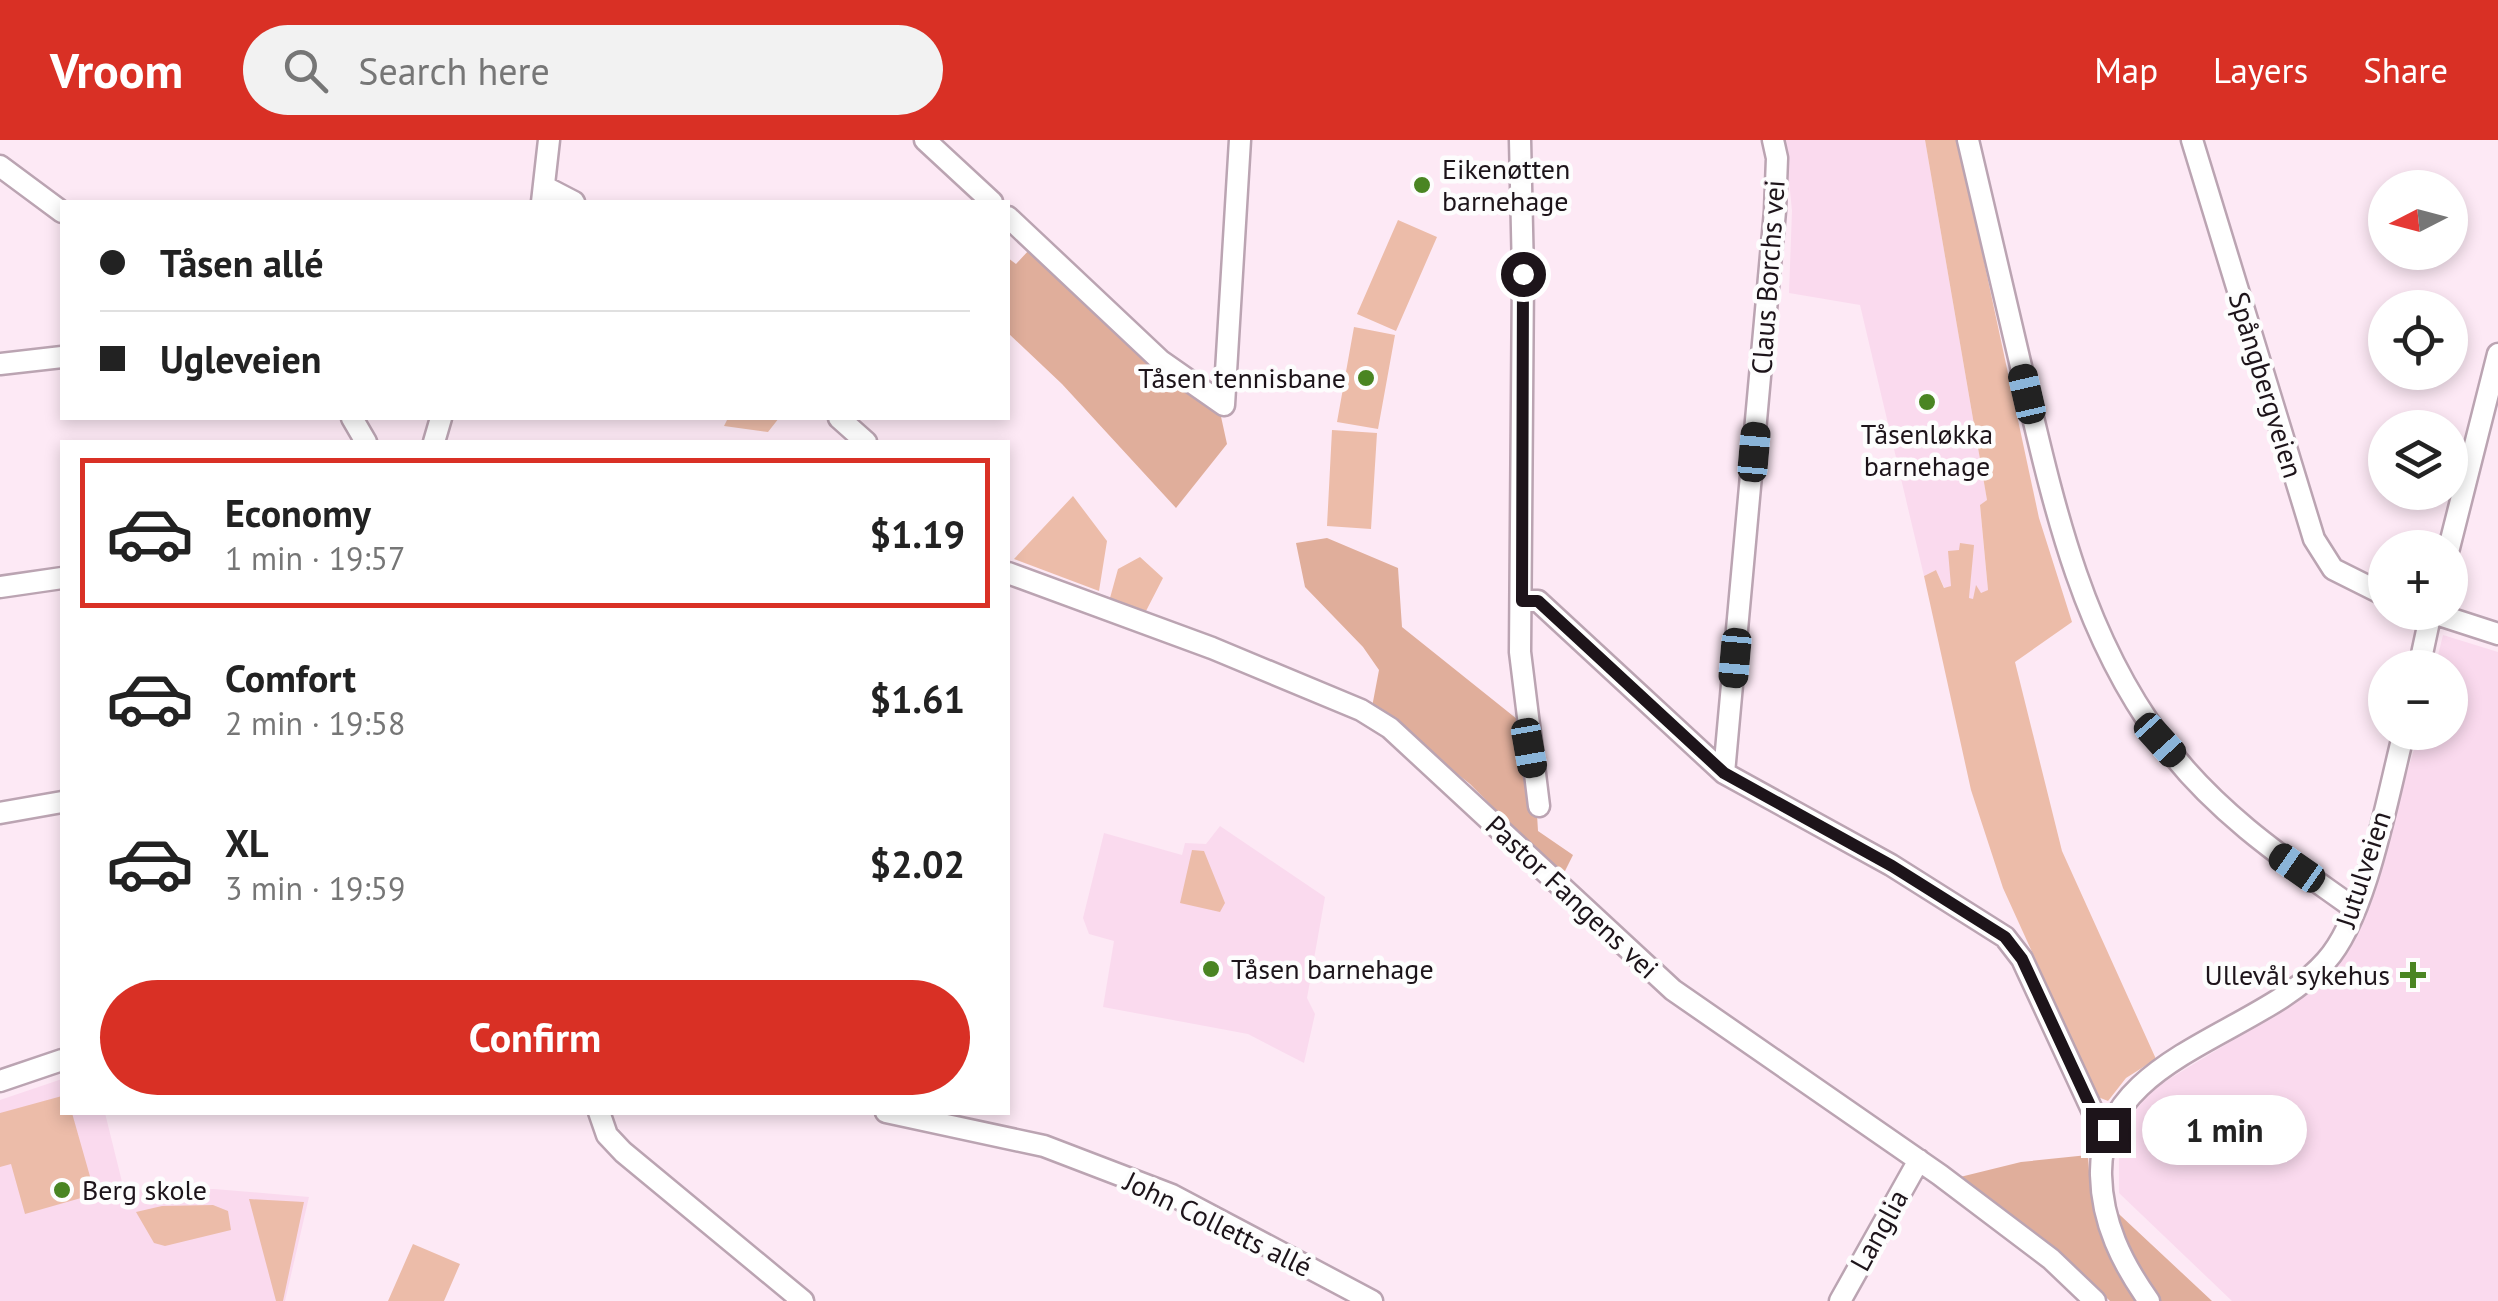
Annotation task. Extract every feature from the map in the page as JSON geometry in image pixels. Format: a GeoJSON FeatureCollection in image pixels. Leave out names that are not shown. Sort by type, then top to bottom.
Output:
{"type":"FeatureCollection","features":[{"type":"Feature","properties":{"kind":"street"},"geometry":{"type":"LineString","coordinates":[[544,195],[549,140]]}},
{"type":"Feature","properties":{"kind":"street"},"geometry":{"type":"LineString","coordinates":[[925,140],[990,200]]}},
{"type":"Feature","properties":{"kind":"street"},"geometry":{"type":"LineString","coordinates":[[1010,219],[1161,361],[1224,405],[1240,140]]}},
{"type":"Feature","properties":{"kind":"street"},"geometry":{"type":"LineString","coordinates":[[1520,140],[1520,652],[1539,806]]}},
{"type":"Feature","properties":{"kind":"street","name":"Claus Borchs vei"},"geometry":{"type":"LineString","coordinates":[[1724,773],[1776,211],[1777,158],[1772,140]]}},
{"type":"Feature","properties":{"kind":"street"},"geometry":{"type":"LineString","coordinates":[[1968,140],[2055,512],[2091,619],[2160,740],[2207,792],[2268,848],[2354,908]]}},
{"type":"Feature","properties":{"kind":"street","name":"Spångbergveien"},"geometry":{"type":"LineString","coordinates":[[2192,140],[2314,539],[2333,569],[2368,586]]}},
{"type":"Feature","properties":{"kind":"street"},"geometry":{"type":"LineString","coordinates":[[0,166],[60,211]]}},
{"type":"Feature","properties":{"kind":"street"},"geometry":{"type":"LineString","coordinates":[[2454,530],[2498,354]]}},
{"type":"Feature","properties":{"kind":"street"},"geometry":{"type":"LineString","coordinates":[[0,364],[60,357]]}},
{"type":"Feature","properties":{"kind":"street"},"geometry":{"type":"LineString","coordinates":[[841,420],[864,440]]}},
{"type":"Feature","properties":{"kind":"street","name":"Pastor Fangens vei"},"geometry":{"type":"LineString","coordinates":[[1010,575],[1212,648],[1361,710],[1390,728],[1672,990],[1918,1160],[2050,1260],[2095,1301]]}},
{"type":"Feature","properties":{"kind":"street"},"geometry":{"type":"LineString","coordinates":[[0,587],[60,578]]}},
{"type":"Feature","properties":{"kind":"street"},"geometry":{"type":"LineString","coordinates":[[1522,601],[1538,601],[1724,773],[1892,866],[2005,937],[2022,959],[2093,1112],[2108,1130]]}},
{"type":"Feature","properties":{"kind":"street"},"geometry":{"type":"LineString","coordinates":[[2468,625],[2498,634]]}},
{"type":"Feature","properties":{"kind":"street","name":"Jutulveien"},"geometry":{"type":"LineString","coordinates":[[2149,1301],[2120,1254],[2106,1212],[2101,1167],[2108,1130],[2138,1085],[2291,994],[2330,958],[2354,908],[2399,750]]}},
{"type":"Feature","properties":{"kind":"street"},"geometry":{"type":"LineString","coordinates":[[0,813],[60,802]]}},
{"type":"Feature","properties":{"kind":"street"},"geometry":{"type":"LineString","coordinates":[[0,1081],[60,1061]]}},
{"type":"Feature","properties":{"kind":"street"},"geometry":{"type":"LineString","coordinates":[[601,1115],[607,1135],[623,1152],[802,1301]]}},
{"type":"Feature","properties":{"kind":"street","name":"John Colletts allé"},"geometry":{"type":"LineString","coordinates":[[900,1115],[1044,1146],[1172,1195],[1372,1301]]}},
{"type":"Feature","properties":{"kind":"street","name":"Langlia"},"geometry":{"type":"LineString","coordinates":[[1840,1301],[1918,1160]]}},
{"type":"Feature","properties":{"kind":"shaded area","name":"Tåsenløkka barnehage"},"geometry":{"type":"Polygon","coordinates":[[[1785,140],[1925,140],[1987,500],[1980,506],[1988,590],[1973,599],[1969,599],[1973,545],[1960,550],[1951,586],[1945,589],[1936,570],[1924,576],[1860,305],[1789,293],[1792,211],[1785,140]]]}},
{"type":"Feature","properties":{"kind":"shaded area"},"geometry":{"type":"Polygon","coordinates":[[[1925,140],[1958,140],[2039,518],[2072,622],[2015,662],[2062,851],[2156,1059],[2126,1078],[2108,1101],[2098,1097],[2003,888],[1971,790],[1924,576],[1936,570],[1944,588],[1951,586],[1948,551],[1959,550],[1960,543],[1974,545],[1969,598],[1973,599],[1976,585],[1981,593],[1988,590],[1980,505],[1987,500],[1925,140]]]}},
{"type":"Feature","properties":{"kind":"shaded area"},"geometry":{"type":"Polygon","coordinates":[[[1398,220],[1437,237],[1396,331],[1357,314],[1398,220]]]}},
{"type":"Feature","properties":{"kind":"shaded area"},"geometry":{"type":"Polygon","coordinates":[[[1030,249],[1220,412],[1227,444],[1176,508],[1062,384],[1010,335],[1010,260],[1016,264],[1030,249]]]}},
{"type":"Feature","properties":{"kind":"shaded area","name":"Tåsen tennisbane"},"geometry":{"type":"Polygon","coordinates":[[[1354,327],[1395,335],[1378,429],[1337,422],[1354,327]]]}},
{"type":"Feature","properties":{"kind":"shaded area"},"geometry":{"type":"Polygon","coordinates":[[[727,420],[777,420],[768,432],[724,426],[727,420]]]}},
{"type":"Feature","properties":{"kind":"shaded area"},"geometry":{"type":"Polygon","coordinates":[[[1332,430],[1377,433],[1371,529],[1327,526],[1332,430]]]}},
{"type":"Feature","properties":{"kind":"shaded area"},"geometry":{"type":"Polygon","coordinates":[[[1073,496],[1107,541],[1099,591],[1014,559],[1073,496]]]}},
{"type":"Feature","properties":{"kind":"shaded area"},"geometry":{"type":"Polygon","coordinates":[[[1327,538],[1398,568],[1402,627],[1532,731],[1538,831],[1573,855],[1562,877],[1470,784],[1372,707],[1379,670],[1363,647],[1305,587],[1296,543],[1327,538]]]}},
{"type":"Feature","properties":{"kind":"shaded area"},"geometry":{"type":"Polygon","coordinates":[[[1140,557],[1163,578],[1146,611],[1110,598],[1118,569],[1140,557]]]}},
{"type":"Feature","properties":{"kind":"shaded area","name":"Ullevål sykehus"},"geometry":{"type":"Polygon","coordinates":[[[2443,635],[2498,652],[2498,1301],[2232,1301],[2119,1193],[2119,1152],[2136,1110],[2151,1090],[2312,992],[2343,958],[2366,909],[2414,750],[2468,750],[2468,650],[2439,650],[2443,635]]]}},
{"type":"Feature","properties":{"kind":"shaded area","name":"Tåsen barnehage"},"geometry":{"type":"Polygon","coordinates":[[[1220,826],[1325,897],[1307,998],[1315,1014],[1304,1063],[1248,1034],[1103,1007],[1114,941],[1089,934],[1083,918],[1104,833],[1182,855],[1185,843],[1206,844],[1220,826]]]}},
{"type":"Feature","properties":{"kind":"shaded area"},"geometry":{"type":"Polygon","coordinates":[[[1192,850],[1204,851],[1225,903],[1220,912],[1180,903],[1192,850]]]}},
{"type":"Feature","properties":{"kind":"shaded area","name":"Berg skole"},"geometry":{"type":"Polygon","coordinates":[[[60,1080],[60,1115],[105,1115],[124,1190],[214,1189],[309,1197],[285,1301],[0,1301],[0,1100],[60,1080]]]}},
{"type":"Feature","properties":{"kind":"shaded area"},"geometry":{"type":"Polygon","coordinates":[[[60,1097],[60,1115],[73,1115],[95,1194],[25,1214],[11,1164],[0,1167],[0,1113],[60,1097]]]}},
{"type":"Feature","properties":{"kind":"shaded area"},"geometry":{"type":"Polygon","coordinates":[[[2088,1155],[2090,1187],[2212,1301],[2110,1301],[2060,1253],[1956,1178],[2021,1162],[2088,1155]]]}},
{"type":"Feature","properties":{"kind":"shaded area"},"geometry":{"type":"Polygon","coordinates":[[[249,1199],[304,1202],[283,1301],[276,1301],[249,1199]]]}},
{"type":"Feature","properties":{"kind":"shaded area"},"geometry":{"type":"Polygon","coordinates":[[[213,1205],[228,1211],[231,1230],[165,1246],[154,1243],[136,1212],[162,1206],[213,1205]]]}},
{"type":"Feature","properties":{"kind":"shaded area"},"geometry":{"type":"Polygon","coordinates":[[[413,1244],[460,1264],[444,1301],[388,1301],[413,1244]]]}},
{"type":"Feature","properties":{"kind":"place","name":"Eikenøtten barnehage"},"geometry":{"type":"Point","coordinates":[1422,185]}},
{"type":"Feature","properties":{"kind":"place","name":"Tåsen tennisbane"},"geometry":{"type":"Point","coordinates":[1366,378]}},
{"type":"Feature","properties":{"kind":"place","name":"Tåsenløkka barnehage"},"geometry":{"type":"Point","coordinates":[1927,402]}},
{"type":"Feature","properties":{"kind":"place","name":"Tåsen barnehage"},"geometry":{"type":"Point","coordinates":[1211,969]}},
{"type":"Feature","properties":{"kind":"place","name":"Ullevål sykehus"},"geometry":{"type":"Point","coordinates":[2413,975]}},
{"type":"Feature","properties":{"kind":"place","name":"Berg skole"},"geometry":{"type":"Point","coordinates":[62,1190]}},
{"type":"Feature","properties":{"kind":"route"},"geometry":{"type":"LineString","coordinates":[[1523,274],[1522,601],[1538,601],[1724,773],[1892,866],[2014,945],[2093,1112],[2108,1130]]}}]}
